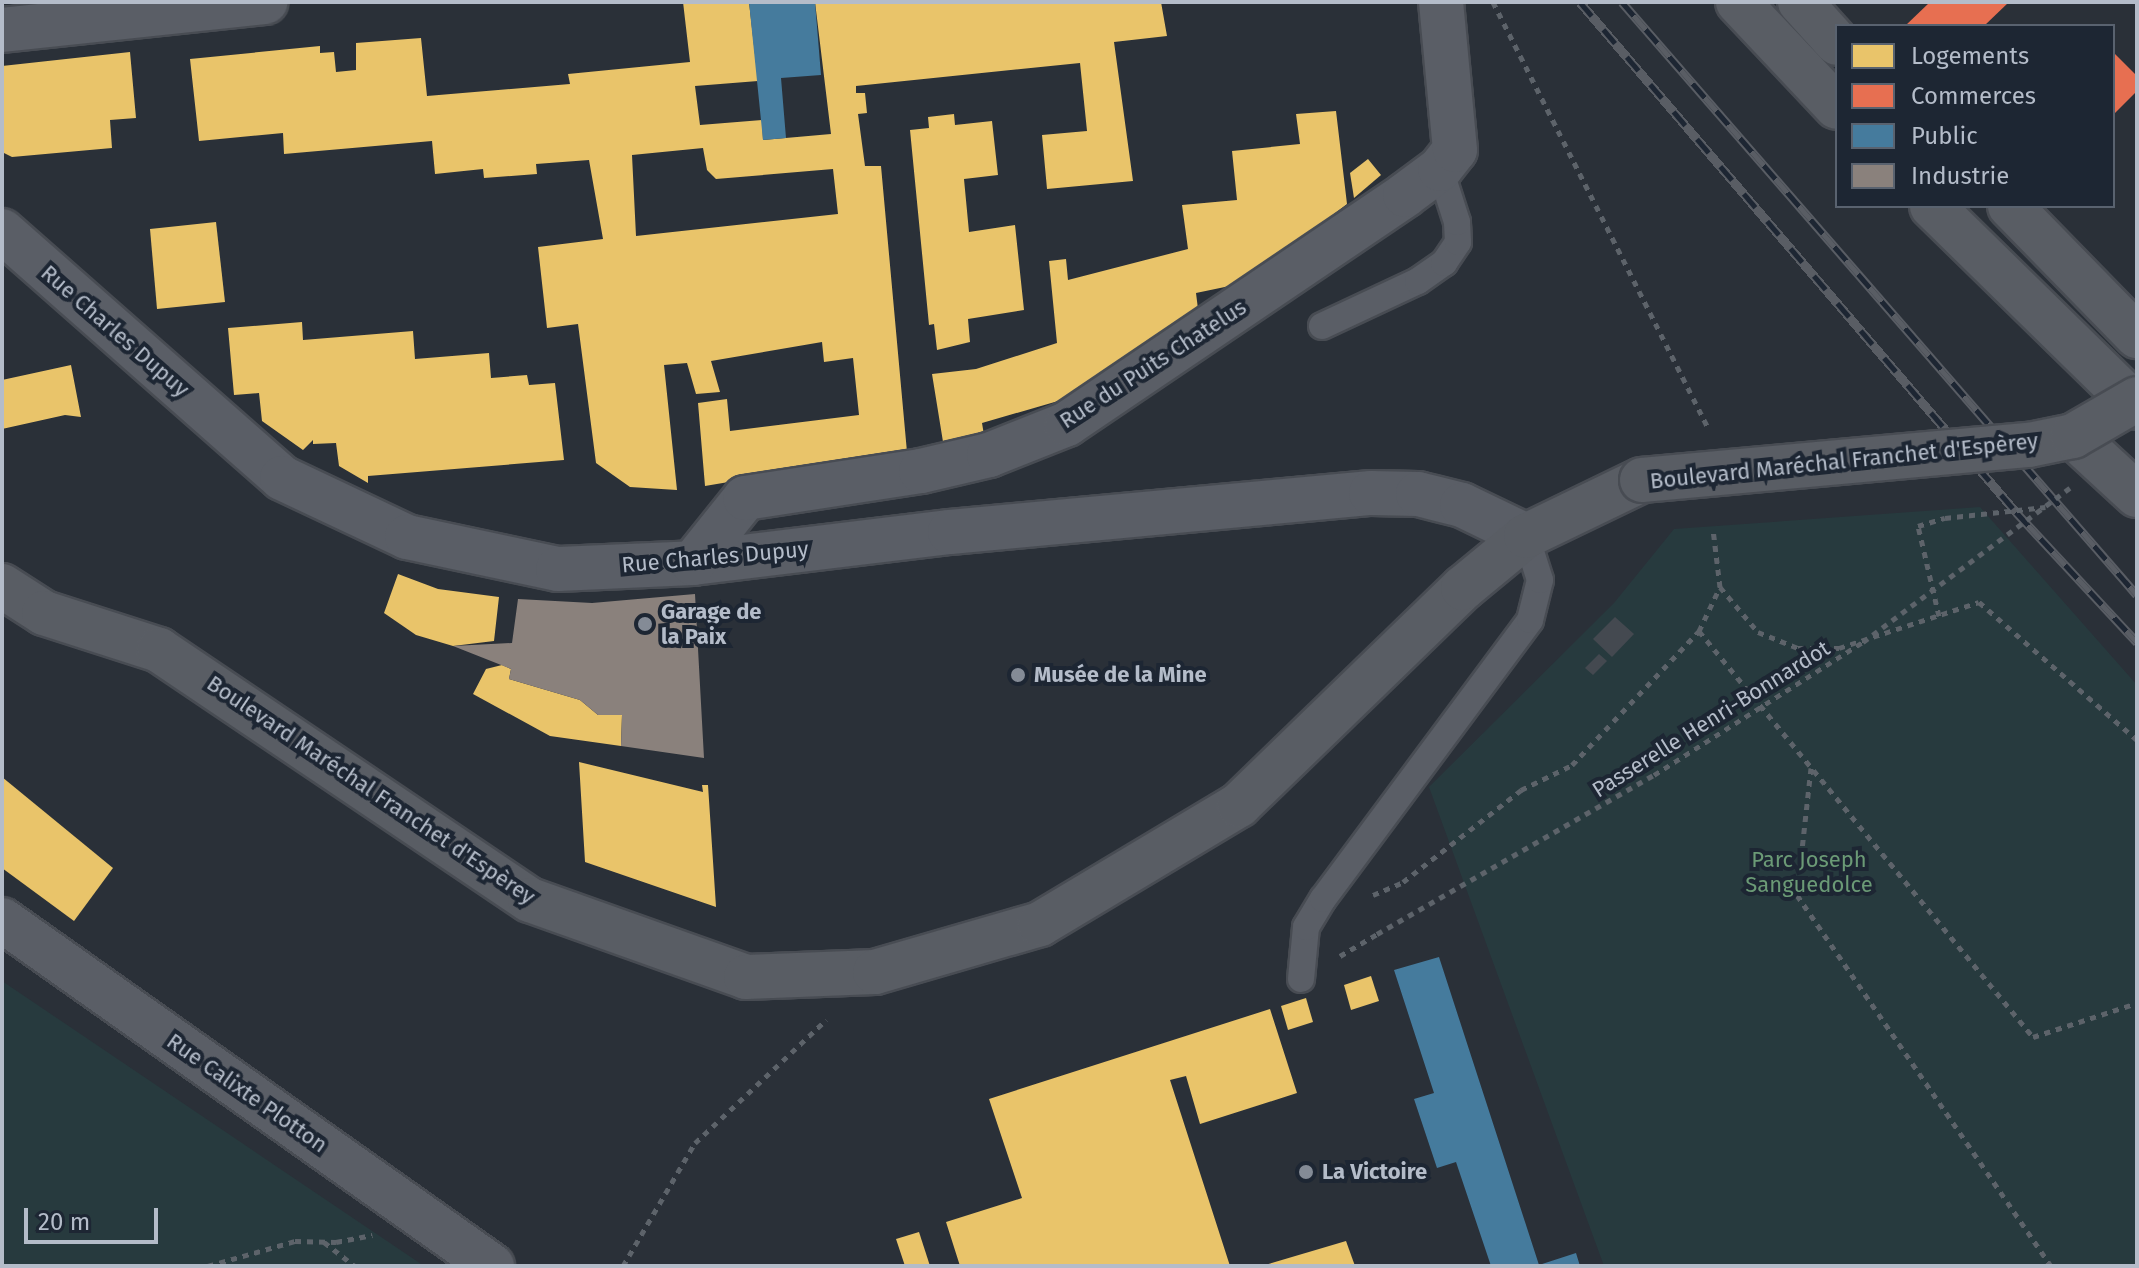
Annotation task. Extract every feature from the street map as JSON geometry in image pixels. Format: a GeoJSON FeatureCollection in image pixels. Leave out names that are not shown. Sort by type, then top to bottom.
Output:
{"type":"FeatureCollection","features":[{"type":"Feature","properties":{"kind":"main road"},"geometry":{"type":"LineString","coordinates":[[1738,2],[1835,105]]}},
{"type":"Feature","properties":{"kind":"main road"},"geometry":{"type":"LineString","coordinates":[[1800,2],[1835,27]]}},
{"type":"Feature","properties":{"kind":"main road"},"geometry":{"type":"LineString","coordinates":[[1934,208],[2137,407]]}},
{"type":"Feature","properties":{"kind":"main road"},"geometry":{"type":"LineString","coordinates":[[2012,208],[2137,336]]}},
{"type":"Feature","properties":{"kind":"main road"},"geometry":{"type":"LineString","coordinates":[[2131,488],[2073,436],[2137,399]]}},
{"type":"Feature","properties":{"kind":"main road","name":"Boulevard Maréchal Franchet d'Espèrey"},"geometry":{"type":"LineString","coordinates":[[2,586],[23,612],[159,650],[530,900],[746,977],[875,972],[1040,924],[1239,805],[1463,588],[1526,536],[1642,480],[1937,455],[2073,436]]}},
{"type":"Feature","properties":{"kind":"street"},"geometry":{"type":"LineString","coordinates":[[2,30],[158,8],[266,2]]}},
{"type":"Feature","properties":{"kind":"street"},"geometry":{"type":"LineString","coordinates":[[1440,169],[1455,150],[1441,2]]}},
{"type":"Feature","properties":{"kind":"street","name":"Rue du Puits Chatelus"},"geometry":{"type":"LineString","coordinates":[[693,563],[745,498],[921,471],[989,455],[1067,424],[1440,169]]}},
{"type":"Feature","properties":{"kind":"street","name":"Rue Charles Dupuy"},"geometry":{"type":"LineString","coordinates":[[2,231],[282,478],[407,537],[558,569],[693,563],[950,532],[1371,493],[1418,494],[1462,505],[1526,536]]}},
{"type":"Feature","properties":{"kind":"street","name":"Rue Calixte Plotton"},"geometry":{"type":"LineString","coordinates":[[2,920],[492,1266]]}},
{"type":"Feature","properties":{"kind":"lane"},"geometry":{"type":"LineString","coordinates":[[1322,326],[1444,263],[1458,242],[1457,222],[1440,169]]}},
{"type":"Feature","properties":{"kind":"lane"},"geometry":{"type":"LineString","coordinates":[[1301,979],[1306,927],[1323,899],[1530,620],[1540,580],[1526,536]]}},
{"type":"Feature","properties":{"kind":"path"},"geometry":{"type":"LineString","coordinates":[[1493,2],[1710,433]]}},
{"type":"Feature","properties":{"kind":"path","name":"Passerelle Henri-Bonnardot"},"geometry":{"type":"LineString","coordinates":[[1377,934],[1654,775],[1863,642],[2075,484]]}},
{"type":"Feature","properties":{"kind":"path"},"geometry":{"type":"LineString","coordinates":[[1939,616],[1918,526],[1945,518],[2046,507]]}},
{"type":"Feature","properties":{"kind":"path"},"geometry":{"type":"LineString","coordinates":[[1374,895],[1403,882],[1521,790],[1572,765],[1699,631],[1720,587],[1713,529]]}},
{"type":"Feature","properties":{"kind":"path"},"geometry":{"type":"LineString","coordinates":[[1720,587],[1758,632],[1798,648],[1839,648],[1979,602],[2137,740]]}},
{"type":"Feature","properties":{"kind":"path"},"geometry":{"type":"LineString","coordinates":[[1699,631],[2033,1037],[2137,1003]]}},
{"type":"Feature","properties":{"kind":"path"},"geometry":{"type":"LineString","coordinates":[[1811,767],[1797,895],[2051,1266]]}},
{"type":"Feature","properties":{"kind":"path"},"geometry":{"type":"LineString","coordinates":[[623,1266],[695,1143],[875,972]]}},
{"type":"Feature","properties":{"kind":"path"},"geometry":{"type":"LineString","coordinates":[[208,1266],[295,1241],[324,1242],[388,1232]]}},
{"type":"Feature","properties":{"kind":"path"},"geometry":{"type":"LineString","coordinates":[[324,1242],[355,1266]]}},
{"type":"Feature","properties":{"kind":"green space","name":"Parc Joseph Sanguedolce"},"geometry":{"type":"Polygon","coordinates":[[[1980,507],[2137,685],[2137,1266],[1604,1266],[1429,787],[1614,603],[1674,529],[1980,507]]]}},
{"type":"Feature","properties":{"kind":"green space"},"geometry":{"type":"Polygon","coordinates":[[[2,981],[424,1266],[2,1266],[2,981]]]}},
{"type":"Feature","properties":{"kind":"building: Logements"},"geometry":{"type":"Polygon","coordinates":[[[683,2],[749,2],[758,81],[695,86],[700,125],[762,120],[763,140],[831,134],[815,2],[1161,2],[1167,36],[1114,42],[1133,181],[1047,189],[1042,135],[1087,131],[1080,63],[856,86],[856,93],[865,93],[867,113],[858,114],[865,166],[881,166],[907,452],[705,486],[698,403],[727,399],[730,431],[859,415],[853,358],[824,362],[822,342],[711,361],[720,392],[696,394],[687,363],[664,365],[677,490],[630,487],[596,463],[578,324],[547,328],[538,247],[603,239],[589,160],[536,164],[537,174],[484,178],[483,169],[435,174],[432,141],[284,154],[283,133],[199,141],[190,59],[320,46],[320,53],[334,52],[336,72],[356,70],[356,43],[421,38],[427,96],[570,84],[568,74],[690,62],[683,2]],[[703,148],[632,155],[636,236],[838,214],[833,169],[716,179],[707,170],[703,148]]]}},
{"type":"Feature","properties":{"kind":"building: Logements"},"geometry":{"type":"Polygon","coordinates":[[[130,52],[136,118],[110,120],[112,148],[12,157],[2,152],[2,66],[130,52]]]}},
{"type":"Feature","properties":{"kind":"building: Logements"},"geometry":{"type":"Polygon","coordinates":[[[1336,111],[1347,204],[1244,283],[1196,293],[1199,317],[1065,399],[982,423],[985,441],[944,448],[932,374],[976,369],[1057,343],[1049,261],[1066,259],[1068,280],[1188,249],[1182,205],[1237,200],[1232,151],[1300,144],[1296,114],[1336,111]]]}},
{"type":"Feature","properties":{"kind":"building: Logements"},"geometry":{"type":"Polygon","coordinates":[[[954,114],[955,125],[992,121],[998,175],[964,179],[969,232],[1015,225],[1024,310],[968,319],[970,342],[937,350],[934,324],[929,325],[910,130],[929,128],[928,117],[954,114]]]}},
{"type":"Feature","properties":{"kind":"building: Logements"},"geometry":{"type":"Polygon","coordinates":[[[1368,159],[1381,175],[1354,198],[1350,173],[1368,159]]]}},
{"type":"Feature","properties":{"kind":"building: Logements"},"geometry":{"type":"Polygon","coordinates":[[[216,222],[225,302],[157,309],[150,229],[216,222]]]}},
{"type":"Feature","properties":{"kind":"building: Logements"},"geometry":{"type":"Polygon","coordinates":[[[302,322],[303,340],[413,331],[415,359],[489,353],[491,378],[527,375],[529,385],[555,383],[564,460],[368,476],[368,483],[339,466],[336,443],[313,444],[313,440],[303,450],[262,421],[259,393],[234,395],[228,328],[302,322]]]}},
{"type":"Feature","properties":{"kind":"building: Logements"},"geometry":{"type":"Polygon","coordinates":[[[71,365],[81,417],[65,415],[2,429],[2,380],[71,365]]]}},
{"type":"Feature","properties":{"kind":"building: Logements"},"geometry":{"type":"Polygon","coordinates":[[[398,574],[438,589],[499,597],[494,641],[453,646],[416,635],[384,613],[398,574]]]}},
{"type":"Feature","properties":{"kind":"building: Logements"},"geometry":{"type":"Polygon","coordinates":[[[502,665],[511,669],[509,679],[580,700],[598,715],[622,715],[621,746],[550,736],[473,694],[486,669],[502,665]]]}},
{"type":"Feature","properties":{"kind":"building: Logements"},"geometry":{"type":"Polygon","coordinates":[[[579,762],[703,792],[702,785],[708,785],[716,907],[585,862],[579,762]]]}},
{"type":"Feature","properties":{"kind":"building: Logements"},"geometry":{"type":"Polygon","coordinates":[[[2,777],[113,868],[74,921],[2,868],[2,777]]]}},
{"type":"Feature","properties":{"kind":"building: Logements"},"geometry":{"type":"Polygon","coordinates":[[[1371,976],[1379,1001],[1351,1010],[1344,985],[1371,976]]]}},
{"type":"Feature","properties":{"kind":"building: Logements"},"geometry":{"type":"Polygon","coordinates":[[[1306,998],[1313,1022],[1288,1030],[1281,1006],[1306,998]]]}},
{"type":"Feature","properties":{"kind":"building: Logements"},"geometry":{"type":"Polygon","coordinates":[[[1270,1009],[1297,1093],[1200,1124],[1186,1076],[1170,1080],[1230,1266],[960,1266],[946,1222],[1022,1198],[989,1099],[1270,1009]]]}},
{"type":"Feature","properties":{"kind":"building: Logements"},"geometry":{"type":"Polygon","coordinates":[[[919,1232],[930,1266],[905,1266],[896,1239],[919,1232]]]}},
{"type":"Feature","properties":{"kind":"building: Logements"},"geometry":{"type":"Polygon","coordinates":[[[1346,1241],[1355,1266],[1265,1266],[1265,1265],[1346,1241]]]}},
{"type":"Feature","properties":{"kind":"building: Commerces"},"geometry":{"type":"Polygon","coordinates":[[[1930,2],[2009,2],[1986,24],[1907,24],[1930,2]]]}},
{"type":"Feature","properties":{"kind":"building: Commerces"},"geometry":{"type":"Polygon","coordinates":[[[2115,54],[2137,76],[2137,91],[2115,113],[2115,54]]]}},
{"type":"Feature","properties":{"kind":"building: Public"},"geometry":{"type":"Polygon","coordinates":[[[749,2],[815,2],[821,75],[781,78],[786,138],[763,140],[749,2]]]}},
{"type":"Feature","properties":{"kind":"building: Public"},"geometry":{"type":"Polygon","coordinates":[[[1439,957],[1539,1265],[1576,1253],[1580,1266],[1491,1266],[1456,1162],[1437,1168],[1414,1099],[1434,1093],[1394,970],[1439,957]]]}},
{"type":"Feature","properties":{"kind":"building: Industrie"},"geometry":{"type":"Polygon","coordinates":[[[695,594],[704,758],[621,746],[622,715],[598,715],[580,700],[509,679],[511,669],[453,646],[512,643],[518,599],[592,603],[695,594]]]}},
{"type":"Feature","properties":{"kind":"building: Autres"},"geometry":{"type":"Polygon","coordinates":[[[1615,617],[1634,634],[1612,657],[1593,639],[1615,617]]]}},
{"type":"Feature","properties":{"kind":"building: Autres"},"geometry":{"type":"Polygon","coordinates":[[[1599,654],[1607,661],[1593,675],[1585,668],[1599,654]]]}},
{"type":"Feature","properties":{"kind":"railway"},"geometry":{"type":"LineString","coordinates":[[1580,2],[2016,512],[2137,642]]}},
{"type":"Feature","properties":{"kind":"railway"},"geometry":{"type":"LineString","coordinates":[[1622,2],[2137,595]]}},
{"type":"Feature","properties":{"kind":"place","name":"Garage de la Paix"},"geometry":{"type":"Point","coordinates":[645,624]}},
{"type":"Feature","properties":{"kind":"place","name":"Musée de la Mine"},"geometry":{"type":"Point","coordinates":[1018,675]}},
{"type":"Feature","properties":{"kind":"place","name":"La Victoire"},"geometry":{"type":"Point","coordinates":[1306,1172]}}]}
